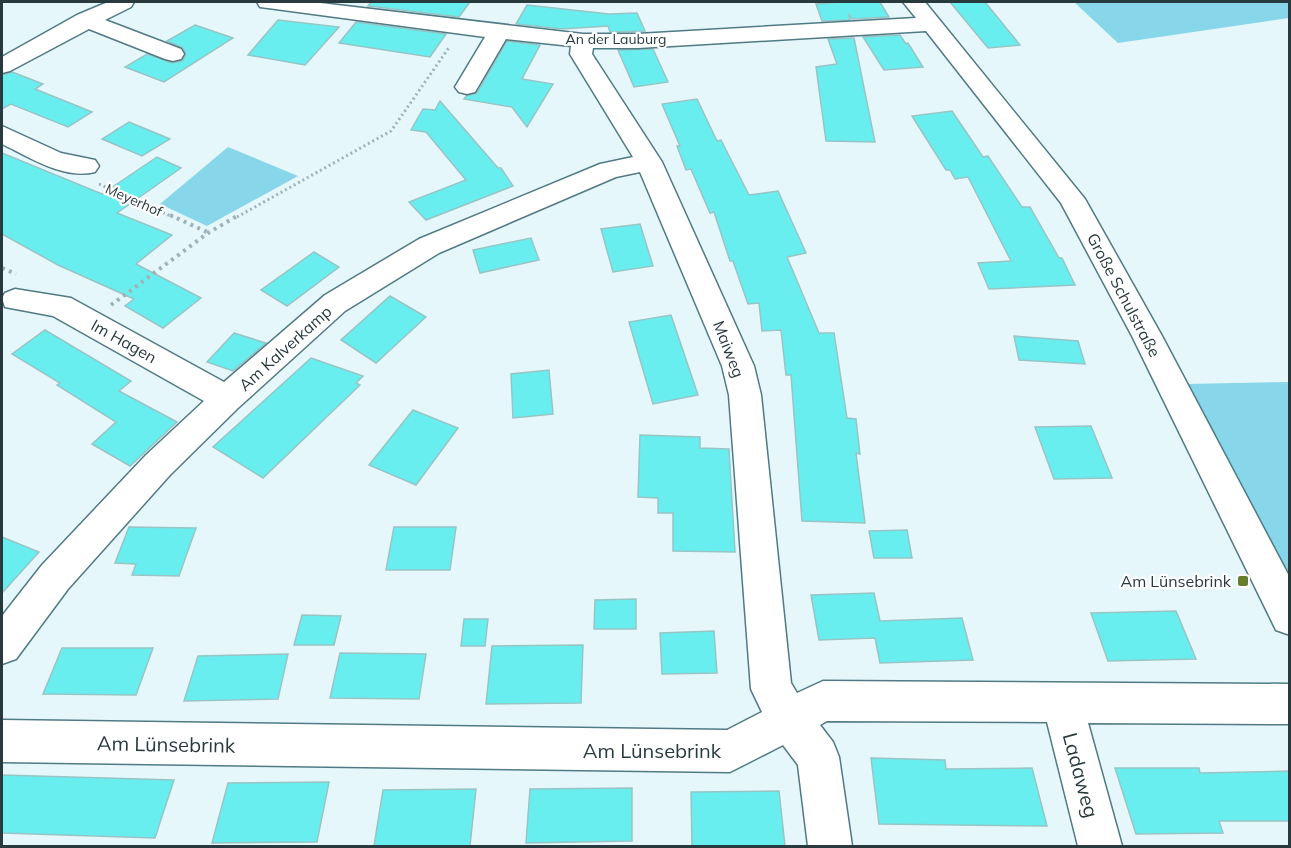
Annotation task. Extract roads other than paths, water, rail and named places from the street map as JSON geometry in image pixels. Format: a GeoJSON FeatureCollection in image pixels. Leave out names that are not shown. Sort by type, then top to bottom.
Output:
{"type":"FeatureCollection","features":[{"type":"Feature","properties":{"kind":"street"},"geometry":{"type":"LineString","coordinates":[[2,66],[85,20],[123,2]]}},
{"type":"Feature","properties":{"kind":"street","name":"An der Lauburg"},"geometry":{"type":"LineString","coordinates":[[268,2],[462,28],[583,41],[638,41],[922,13]]}},
{"type":"Feature","properties":{"kind":"street","name":"Große Schulstraße"},"geometry":{"type":"LineString","coordinates":[[922,13],[1072,199],[1146,336],[1290,617]]}},
{"type":"Feature","properties":{"kind":"street"},"geometry":{"type":"LineString","coordinates":[[85,20],[173,54]]}},
{"type":"Feature","properties":{"kind":"street"},"geometry":{"type":"LineString","coordinates":[[467,87],[499,32]]}},
{"type":"Feature","properties":{"kind":"street","name":"Maiweg"},"geometry":{"type":"LineString","coordinates":[[583,41],[581,54],[649,162],[738,366],[745,395],[771,689],[790,720]]}},
{"type":"Feature","properties":{"kind":"street"},"geometry":{"type":"LineString","coordinates":[[2,134],[54,160],[86,166]]}},
{"type":"Feature","properties":{"kind":"street","name":"Am Kalverkamp"},"geometry":{"type":"LineString","coordinates":[[2,646],[55,577],[158,465],[227,399],[335,303],[429,246],[609,170],[649,162]]}},
{"type":"Feature","properties":{"kind":"street","name":"Im Hagen"},"geometry":{"type":"LineString","coordinates":[[15,300],[60,306],[227,399]]}},
{"type":"Feature","properties":{"kind":"street","name":"Am Lünsebrink"},"geometry":{"type":"LineString","coordinates":[[2,741],[730,751],[824,701],[1290,704]]}},
{"type":"Feature","properties":{"kind":"street","name":"Ladaweg"},"geometry":{"type":"LineString","coordinates":[[1062,703],[1100,846]]}},
{"type":"Feature","properties":{"kind":"street"},"geometry":{"type":"LineString","coordinates":[[790,720],[818,757],[830,846]]}},
{"type":"Feature","properties":{"kind":"place","name":"Am Lünsebrink"},"geometry":{"type":"Point","coordinates":[1243,581]}}]}
